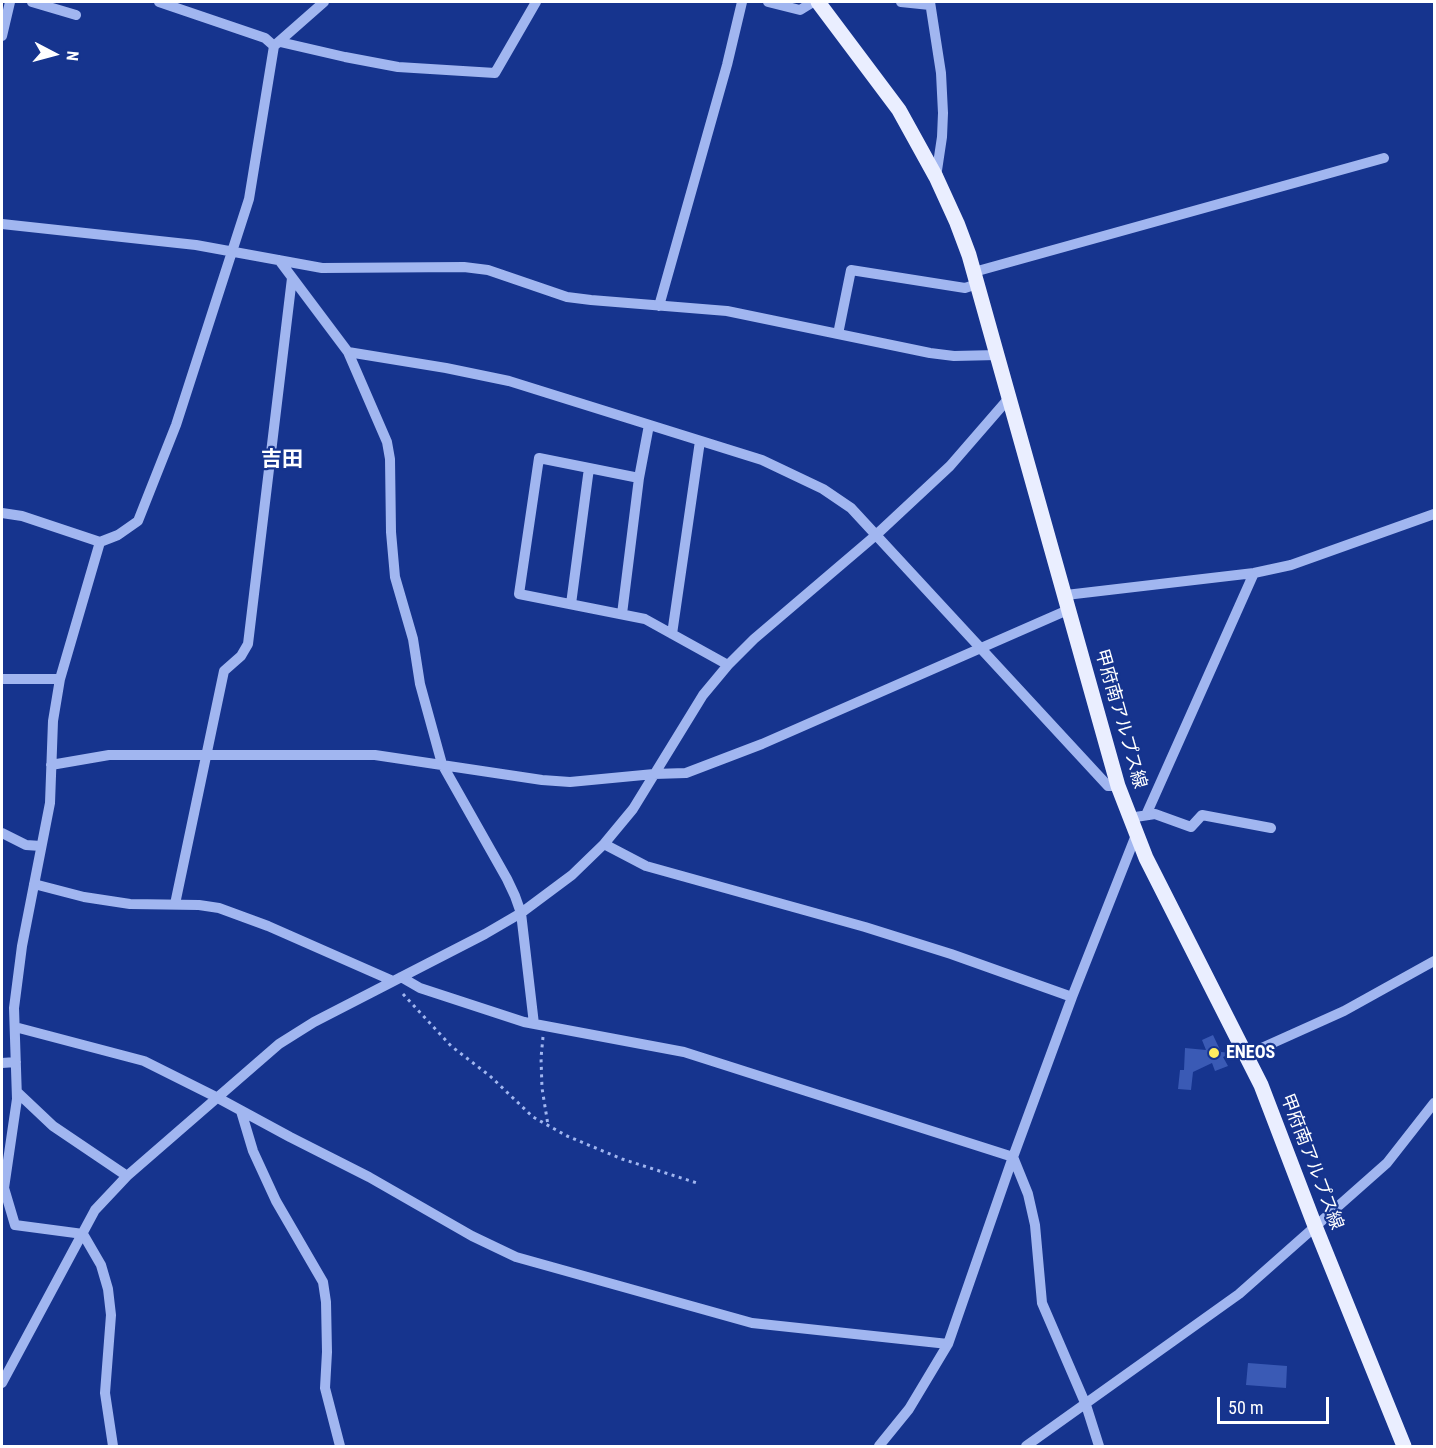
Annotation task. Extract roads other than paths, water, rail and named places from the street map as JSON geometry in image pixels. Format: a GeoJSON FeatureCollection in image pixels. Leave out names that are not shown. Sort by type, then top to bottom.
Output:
{"type":"FeatureCollection","features":[{"type":"Feature","properties":{"kind":"main road","name":"甲府南アルプス線"},"geometry":{"type":"LineString","coordinates":[[816,2],[898,111],[936,177],[957,223],[1010,398],[1118,786],[1129,818],[1261,1085],[1315,1227],[1404,1446]]}},
{"type":"Feature","properties":{"kind":"street"},"geometry":{"type":"LineString","coordinates":[[2,36],[10,2]]}},
{"type":"Feature","properties":{"kind":"street"},"geometry":{"type":"LineString","coordinates":[[32,2],[76,15]]}},
{"type":"Feature","properties":{"kind":"street"},"geometry":{"type":"LineString","coordinates":[[159,2],[277,44],[398,67],[495,74],[536,2]]}},
{"type":"Feature","properties":{"kind":"street"},"geometry":{"type":"LineString","coordinates":[[2,513],[22,516],[100,542],[118,535],[138,521],[176,425],[249,199],[277,44],[324,2]]}},
{"type":"Feature","properties":{"kind":"street"},"geometry":{"type":"LineString","coordinates":[[659,306],[727,66],[742,2]]}},
{"type":"Feature","properties":{"kind":"street"},"geometry":{"type":"LineString","coordinates":[[768,2],[800,10],[816,2]]}},
{"type":"Feature","properties":{"kind":"street"},"geometry":{"type":"LineString","coordinates":[[901,2],[930,3],[941,73],[943,113],[936,177]]}},
{"type":"Feature","properties":{"kind":"street"},"geometry":{"type":"LineString","coordinates":[[838,334],[851,270],[965,288],[975,278],[1384,158]]}},
{"type":"Feature","properties":{"kind":"street"},"geometry":{"type":"LineString","coordinates":[[2,224],[196,244],[322,268],[464,267],[488,270],[567,297],[727,310],[930,353],[954,356],[997,355]]}},
{"type":"Feature","properties":{"kind":"street"},"geometry":{"type":"LineString","coordinates":[[279,260],[348,352],[387,442],[390,459],[391,532],[395,577],[413,639],[420,684],[442,764],[507,879],[520,913],[539,1025]]}},
{"type":"Feature","properties":{"kind":"street"},"geometry":{"type":"LineString","coordinates":[[175,904],[224,671],[241,656],[248,644],[292,278]]}},
{"type":"Feature","properties":{"kind":"street"},"geometry":{"type":"LineString","coordinates":[[348,352],[509,381],[762,460],[822,489],[851,508],[1108,786],[1118,786]]}},
{"type":"Feature","properties":{"kind":"street"},"geometry":{"type":"LineString","coordinates":[[2,1383],[95,1210],[127,1176],[279,1044],[314,1022],[485,934],[520,913],[572,875],[604,844],[633,809],[703,695],[728,664],[876,535],[950,466],[1010,398]]}},
{"type":"Feature","properties":{"kind":"street"},"geometry":{"type":"LineString","coordinates":[[622,614],[639,478],[649,426]]}},
{"type":"Feature","properties":{"kind":"street"},"geometry":{"type":"LineString","coordinates":[[672,634],[700,441]]}},
{"type":"Feature","properties":{"kind":"street"},"geometry":{"type":"LineString","coordinates":[[639,478],[539,458],[519,594],[645,618],[728,664]]}},
{"type":"Feature","properties":{"kind":"street"},"geometry":{"type":"LineString","coordinates":[[571,604],[590,468]]}},
{"type":"Feature","properties":{"kind":"street"},"geometry":{"type":"LineString","coordinates":[[51,765],[109,755],[375,755],[542,780],[570,782],[654,774],[686,774],[762,744],[981,648],[1068,602],[1254,573],[1291,565],[1434,514]]}},
{"type":"Feature","properties":{"kind":"street"},"geometry":{"type":"LineString","coordinates":[[83,1234],[15,1225],[4,1188],[16,1092],[14,1008],[22,946],[50,802],[53,721],[60,679],[100,542]]}},
{"type":"Feature","properties":{"kind":"street"},"geometry":{"type":"LineString","coordinates":[[1146,815],[1254,573]]}},
{"type":"Feature","properties":{"kind":"street"},"geometry":{"type":"LineString","coordinates":[[2,679],[60,679]]}},
{"type":"Feature","properties":{"kind":"street"},"geometry":{"type":"LineString","coordinates":[[1129,818],[1155,814],[1191,827],[1202,815],[1271,828]]}},
{"type":"Feature","properties":{"kind":"street"},"geometry":{"type":"LineString","coordinates":[[2,833],[26,845],[41,846]]}},
{"type":"Feature","properties":{"kind":"street"},"geometry":{"type":"LineString","coordinates":[[879,1446],[909,1408],[948,1344],[1072,997],[1136,835]]}},
{"type":"Feature","properties":{"kind":"street"},"geometry":{"type":"LineString","coordinates":[[604,844],[646,866],[865,927],[951,954],[1072,997]]}},
{"type":"Feature","properties":{"kind":"street"},"geometry":{"type":"LineString","coordinates":[[34,884],[84,897],[130,903],[199,905],[229,912],[420,988],[539,1025],[684,1052],[1013,1157]]}},
{"type":"Feature","properties":{"kind":"street"},"geometry":{"type":"LineString","coordinates":[[1246,1055],[1344,1011],[1434,961]]}},
{"type":"Feature","properties":{"kind":"street"},"geometry":{"type":"LineString","coordinates":[[15,1027],[144,1061],[369,1177],[472,1236],[516,1257],[752,1323],[948,1344]]}},
{"type":"Feature","properties":{"kind":"street"},"geometry":{"type":"LineString","coordinates":[[2,1063],[16,1062]]}},
{"type":"Feature","properties":{"kind":"street"},"geometry":{"type":"LineString","coordinates":[[16,1092],[53,1126],[127,1176]]}},
{"type":"Feature","properties":{"kind":"street"},"geometry":{"type":"LineString","coordinates":[[1026,1446],[1239,1294],[1387,1163],[1434,1103]]}},
{"type":"Feature","properties":{"kind":"street"},"geometry":{"type":"LineString","coordinates":[[241,1111],[253,1151],[276,1201],[323,1282],[327,1312],[325,1388],[340,1446]]}},
{"type":"Feature","properties":{"kind":"street"},"geometry":{"type":"LineString","coordinates":[[1013,1157],[1028,1194],[1035,1226],[1042,1302],[1086,1405],[1099,1446]]}},
{"type":"Feature","properties":{"kind":"street"},"geometry":{"type":"LineString","coordinates":[[83,1234],[101,1265],[108,1289],[111,1315],[105,1393],[113,1446]]}},
{"type":"Feature","properties":{"kind":"place","name":"ENEOS"},"geometry":{"type":"Point","coordinates":[1214,1053]}},
{"type":"Feature","properties":{"kind":"district","name":"吉田"},"geometry":{"type":"Point","coordinates":[282,461]}}]}
